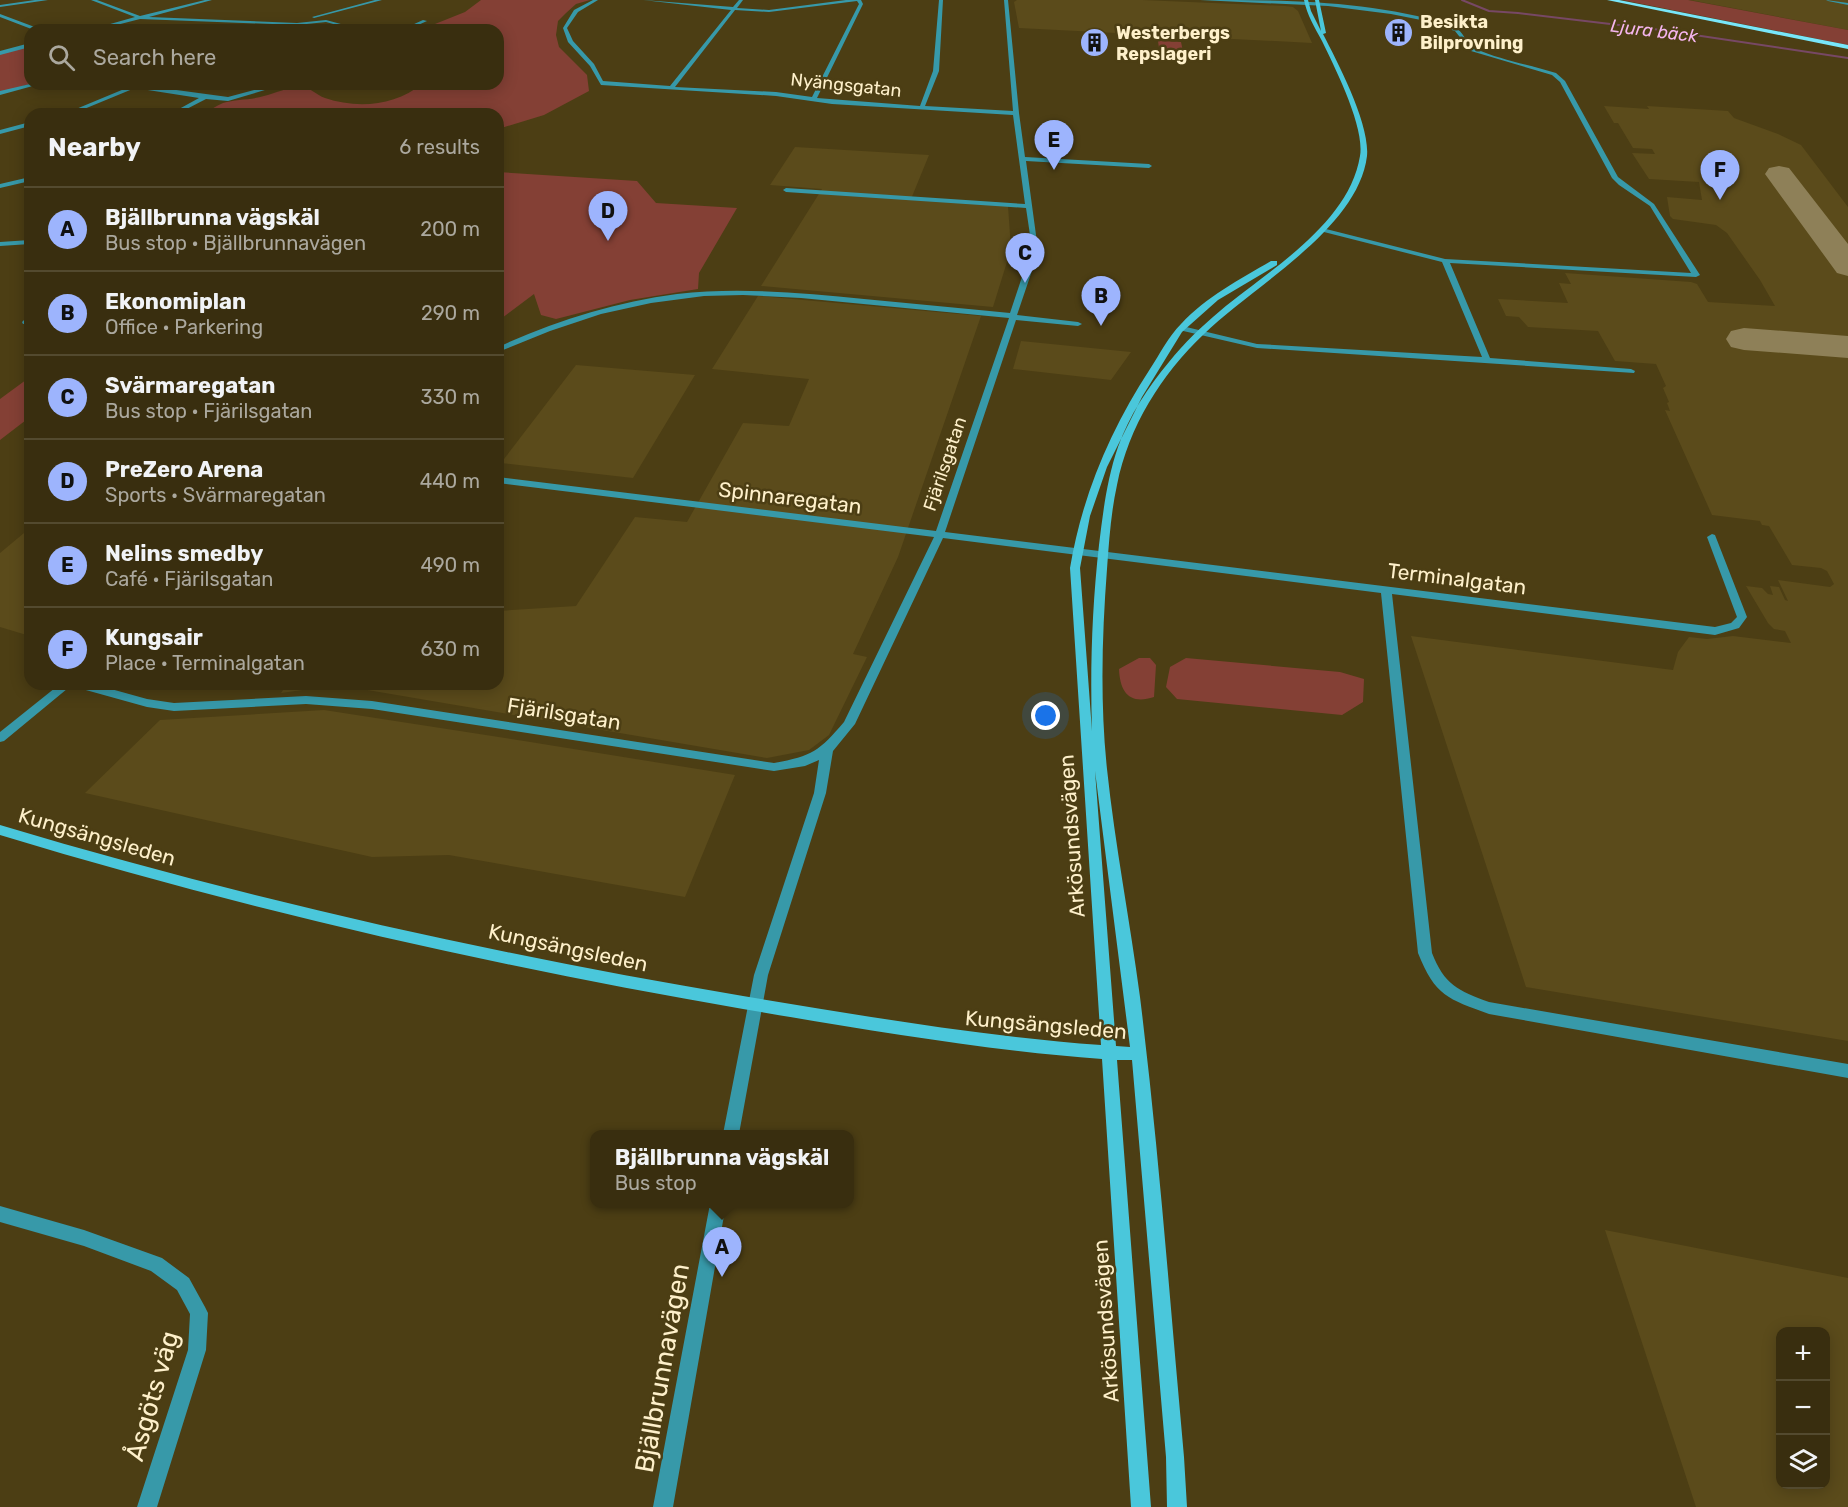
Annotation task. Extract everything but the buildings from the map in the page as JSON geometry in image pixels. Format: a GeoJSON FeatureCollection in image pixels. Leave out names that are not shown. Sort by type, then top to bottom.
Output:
{"type":"FeatureCollection","features":[{"type":"Feature","properties":{"kind":"main road"},"geometry":{"type":"LineString","coordinates":[[1611,0],[1848,47]]}},
{"type":"Feature","properties":{"kind":"main road","name":"Arkösundsvägen"},"geometry":{"type":"LineString","coordinates":[[1177,1507],[1175,1457],[1139,1054],[1101,767],[1098,649],[1103,556],[1118,455],[1135,417],[1158,382],[1200,332],[1323,230],[1350,195],[1361,172],[1364,152],[1361,130],[1306,2]]}},
{"type":"Feature","properties":{"kind":"main road","name":"Arkösundsvägen"},"geometry":{"type":"LineString","coordinates":[[1318,2],[1326,46]]}},
{"type":"Feature","properties":{"kind":"main road","name":"Arkösundsvägen"},"geometry":{"type":"LineString","coordinates":[[1141,1507],[1110,1053],[1077,622],[1075,568],[1077,552],[1091,494],[1103,465],[1139,394],[1182,328],[1226,292],[1299,249]]}},
{"type":"Feature","properties":{"kind":"main road","name":"Kungsängsleden"},"geometry":{"type":"LineString","coordinates":[[0,830],[104,863],[385,933],[669,990],[957,1038],[1139,1054]]}},
{"type":"Feature","properties":{"kind":"street"},"geometry":{"type":"LineString","coordinates":[[0,6],[46,0]]}},
{"type":"Feature","properties":{"kind":"street"},"geometry":{"type":"LineString","coordinates":[[93,0],[141,18],[297,24],[331,22],[336,24]]}},
{"type":"Feature","properties":{"kind":"street"},"geometry":{"type":"LineString","coordinates":[[116,24],[210,0]]}},
{"type":"Feature","properties":{"kind":"street"},"geometry":{"type":"LineString","coordinates":[[297,24],[319,15],[380,0]]}},
{"type":"Feature","properties":{"kind":"street","name":"Nyängsgatan"},"geometry":{"type":"LineString","coordinates":[[596,0],[576,12],[565,28],[568,41],[596,70],[599,81],[610,85],[672,87],[922,107],[1016,112]]}},
{"type":"Feature","properties":{"kind":"street"},"geometry":{"type":"LineString","coordinates":[[645,0],[769,11],[858,0],[861,4],[814,99]]}},
{"type":"Feature","properties":{"kind":"street"},"geometry":{"type":"LineString","coordinates":[[672,87],[741,0]]}},
{"type":"Feature","properties":{"kind":"street"},"geometry":{"type":"LineString","coordinates":[[922,107],[936,71],[941,0]]}},
{"type":"Feature","properties":{"kind":"street","name":"Fjärilsgatan"},"geometry":{"type":"LineString","coordinates":[[100,690],[147,703],[174,707],[306,700],[372,705],[774,767],[805,762],[827,750],[849,724],[940,534],[1033,256],[1029,206],[1016,112],[1006,0]]}},
{"type":"Feature","properties":{"kind":"street"},"geometry":{"type":"LineString","coordinates":[[1202,0],[1318,2],[1446,26],[1461,32],[1467,45],[1473,50],[1538,68],[1558,77],[1615,178],[1653,204],[1696,275],[1445,261],[1323,230]]}},
{"type":"Feature","properties":{"kind":"street"},"geometry":{"type":"LineString","coordinates":[[1828,0],[1848,4]]}},
{"type":"Feature","properties":{"kind":"street"},"geometry":{"type":"LineString","coordinates":[[0,15],[24,24]]}},
{"type":"Feature","properties":{"kind":"street"},"geometry":{"type":"LineString","coordinates":[[221,24],[226,21]]}},
{"type":"Feature","properties":{"kind":"street"},"geometry":{"type":"LineString","coordinates":[[418,24],[425,21]]}},
{"type":"Feature","properties":{"kind":"street"},"geometry":{"type":"LineString","coordinates":[[0,53],[24,47]]}},
{"type":"Feature","properties":{"kind":"street"},"geometry":{"type":"LineString","coordinates":[[0,93],[24,87]]}},
{"type":"Feature","properties":{"kind":"street"},"geometry":{"type":"LineString","coordinates":[[82,108],[126,90]]}},
{"type":"Feature","properties":{"kind":"street"},"geometry":{"type":"LineString","coordinates":[[166,90],[228,99],[263,90]]}},
{"type":"Feature","properties":{"kind":"street"},"geometry":{"type":"LineString","coordinates":[[184,108],[205,97]]}},
{"type":"Feature","properties":{"kind":"street"},"geometry":{"type":"LineString","coordinates":[[0,132],[24,126]]}},
{"type":"Feature","properties":{"kind":"street"},"geometry":{"type":"LineString","coordinates":[[1023,159],[1149,166]]}},
{"type":"Feature","properties":{"kind":"street"},"geometry":{"type":"LineString","coordinates":[[0,186],[24,180]]}},
{"type":"Feature","properties":{"kind":"street"},"geometry":{"type":"LineString","coordinates":[[786,190],[1029,206]]}},
{"type":"Feature","properties":{"kind":"street"},"geometry":{"type":"LineString","coordinates":[[0,244],[24,242]]}},
{"type":"Feature","properties":{"kind":"street"},"geometry":{"type":"LineString","coordinates":[[1445,261],[1486,360]]}},
{"type":"Feature","properties":{"kind":"street"},"geometry":{"type":"LineString","coordinates":[[504,347],[538,331],[586,315],[640,303],[703,294],[788,295],[1078,324]]}},
{"type":"Feature","properties":{"kind":"street"},"geometry":{"type":"LineString","coordinates":[[1182,328],[1257,346],[1631,371]]}},
{"type":"Feature","properties":{"kind":"street","name":"Spinnaregatan"},"geometry":{"type":"LineString","coordinates":[[504,481],[1077,552]]}},
{"type":"Feature","properties":{"kind":"street","name":"Terminalgatan"},"geometry":{"type":"LineString","coordinates":[[1077,552],[1714,631],[1735,626],[1742,617],[1712,537]]}},
{"type":"Feature","properties":{"kind":"street"},"geometry":{"type":"LineString","coordinates":[[1386,590],[1425,953],[1434,976],[1452,995],[1489,1008],[1848,1071]]}},
{"type":"Feature","properties":{"kind":"street"},"geometry":{"type":"LineString","coordinates":[[0,738],[60,690]]}},
{"type":"Feature","properties":{"kind":"street"},"geometry":{"type":"LineString","coordinates":[[732,1130],[761,975],[820,793],[827,750]]}},
{"type":"Feature","properties":{"kind":"street","name":"Bjällbrunnavägen"},"geometry":{"type":"LineString","coordinates":[[663,1507],[717,1208]]}},
{"type":"Feature","properties":{"kind":"street","name":"Åsgöts väg"},"geometry":{"type":"LineString","coordinates":[[0,1214],[84,1238],[156,1264],[183,1284],[199,1313],[197,1350],[147,1507]]}},
{"type":"Feature","properties":{"kind":"shaded area"},"geometry":{"type":"Polygon","coordinates":[[[481,0],[590,0],[576,4],[558,21],[556,35],[559,47],[587,75],[589,91],[544,115],[504,127],[504,108],[213,108],[223,103],[259,97],[283,90],[310,90],[322,97],[337,101],[363,104],[388,101],[413,90],[504,90],[504,24],[435,24],[465,12],[481,0]]]}},
{"type":"Feature","properties":{"kind":"shaded area"},"geometry":{"type":"Polygon","coordinates":[[[1017,0],[1142,0],[1293,7],[1298,11],[1312,43],[1019,28],[1014,2],[1017,0]]]}},
{"type":"Feature","properties":{"kind":"shaded area"},"geometry":{"type":"Polygon","coordinates":[[[1622,0],[1688,0],[1848,30],[1848,45],[1622,0]]]}},
{"type":"Feature","properties":{"kind":"shaded area"},"geometry":{"type":"Polygon","coordinates":[[[1690,0],[1848,0],[1848,30],[1690,0]]]}},
{"type":"Feature","properties":{"kind":"shaded area"},"geometry":{"type":"Polygon","coordinates":[[[1158,41],[1181,42],[1184,56],[1160,55],[1158,41]]]}},
{"type":"Feature","properties":{"kind":"shaded area"},"geometry":{"type":"Polygon","coordinates":[[[24,47],[24,86],[0,93],[0,53],[24,47]]]}},
{"type":"Feature","properties":{"kind":"shaded area"},"geometry":{"type":"Polygon","coordinates":[[[1604,106],[1728,111],[1734,118],[1801,145],[1848,207],[1848,1041],[1526,987],[1411,636],[1673,670],[1678,652],[1689,637],[1707,639],[1733,636],[1791,643],[1785,631],[1774,629],[1768,623],[1746,586],[1762,588],[1768,594],[1773,595],[1770,586],[1779,587],[1785,600],[1788,601],[1778,580],[1830,587],[1834,584],[1827,571],[1821,568],[1792,565],[1769,526],[1762,525],[1760,521],[1712,515],[1665,410],[1670,411],[1663,388],[1666,386],[1656,364],[1615,361],[1598,331],[1528,327],[1519,317],[1506,316],[1498,299],[1568,303],[1559,283],[1571,284],[1565,273],[1691,282],[1697,284],[1708,302],[1775,306],[1727,233],[1716,225],[1673,219],[1670,216],[1667,197],[1702,200],[1699,182],[1649,179],[1632,153],[1655,154],[1652,149],[1633,148],[1618,123],[1614,123],[1604,106]]]}},
{"type":"Feature","properties":{"kind":"shaded area"},"geometry":{"type":"Polygon","coordinates":[[[795,147],[929,155],[911,199],[1008,206],[1011,249],[993,307],[761,286],[822,189],[770,185],[795,147]]]}},
{"type":"Feature","properties":{"kind":"shaded area"},"geometry":{"type":"Polygon","coordinates":[[[504,172],[637,181],[656,203],[737,208],[699,273],[698,289],[630,300],[556,319],[541,315],[534,294],[504,316],[504,172]]]}},
{"type":"Feature","properties":{"kind":"shaded area"},"geometry":{"type":"Polygon","coordinates":[[[758,296],[981,316],[898,557],[853,654],[867,657],[829,735],[809,750],[767,758],[367,690],[504,690],[504,611],[576,606],[635,517],[687,522],[743,423],[789,426],[809,379],[712,369],[758,296]]]}},
{"type":"Feature","properties":{"kind":"shaded area"},"geometry":{"type":"Polygon","coordinates":[[[1021,341],[1131,352],[1111,380],[1013,369],[1021,341]]]}},
{"type":"Feature","properties":{"kind":"shaded area"},"geometry":{"type":"Polygon","coordinates":[[[576,365],[695,375],[633,478],[504,463],[504,459],[576,365]]]}},
{"type":"Feature","properties":{"kind":"shaded area"},"geometry":{"type":"Polygon","coordinates":[[[24,381],[24,422],[0,440],[0,399],[24,381]]]}},
{"type":"Feature","properties":{"kind":"shaded area"},"geometry":{"type":"Polygon","coordinates":[[[24,533],[24,634],[0,627],[0,553],[24,533]]]}},
{"type":"Feature","properties":{"kind":"shaded area"},"geometry":{"type":"Polygon","coordinates":[[[1139,658],[1150,658],[1156,665],[1154,697],[1133,698],[1124,691],[1119,669],[1139,658]]]}},
{"type":"Feature","properties":{"kind":"shaded area"},"geometry":{"type":"Polygon","coordinates":[[[1186,658],[1340,672],[1364,679],[1363,702],[1342,715],[1177,699],[1166,687],[1170,667],[1186,658]]]}},
{"type":"Feature","properties":{"kind":"shaded area"},"geometry":{"type":"Polygon","coordinates":[[[283,690],[302,690],[281,693],[283,690]]]}},
{"type":"Feature","properties":{"kind":"shaded area"},"geometry":{"type":"Polygon","coordinates":[[[324,710],[735,775],[685,897],[449,855],[372,857],[85,793],[160,720],[324,710]]]}},
{"type":"Feature","properties":{"kind":"shaded area"},"geometry":{"type":"Polygon","coordinates":[[[1605,1230],[1848,1278],[1848,1507],[1696,1507],[1605,1230]]]}},
{"type":"Feature","properties":{"kind":"waterway","name":"Ljura bäck"},"geometry":{"type":"LineString","coordinates":[[1462,0],[1489,11],[1661,30],[1848,58]]}},
{"type":"Feature","properties":{"kind":"taxiway"},"geometry":{"type":"LineString","coordinates":[[1779,174],[1848,266]]}},
{"type":"Feature","properties":{"kind":"taxiway"},"geometry":{"type":"LineString","coordinates":[[1744,339],[1848,347]]}},
{"type":"Feature","properties":{"kind":"place","name":"Besikta Bilprovning"},"geometry":{"type":"Point","coordinates":[1399,32]}},
{"type":"Feature","properties":{"kind":"place","name":"Westerbergs Repslageri"},"geometry":{"type":"Point","coordinates":[1095,43]}},
{"type":"Feature","properties":{"kind":"place","name":"Nelins smedby"},"geometry":{"type":"Point","coordinates":[1054,170]}},
{"type":"Feature","properties":{"kind":"place","name":"Kungsair"},"geometry":{"type":"Point","coordinates":[1720,200]}},
{"type":"Feature","properties":{"kind":"place","name":"PreZero Arena"},"geometry":{"type":"Point","coordinates":[608,241]}},
{"type":"Feature","properties":{"kind":"place","name":"Svärmaregatan"},"geometry":{"type":"Point","coordinates":[1025,283]}},
{"type":"Feature","properties":{"kind":"place","name":"Ekonomiplan"},"geometry":{"type":"Point","coordinates":[1101,326]}},
{"type":"Feature","properties":{"kind":"place","name":"Bjällbrunna vägskäl"},"geometry":{"type":"Point","coordinates":[722,1277]}}]}
